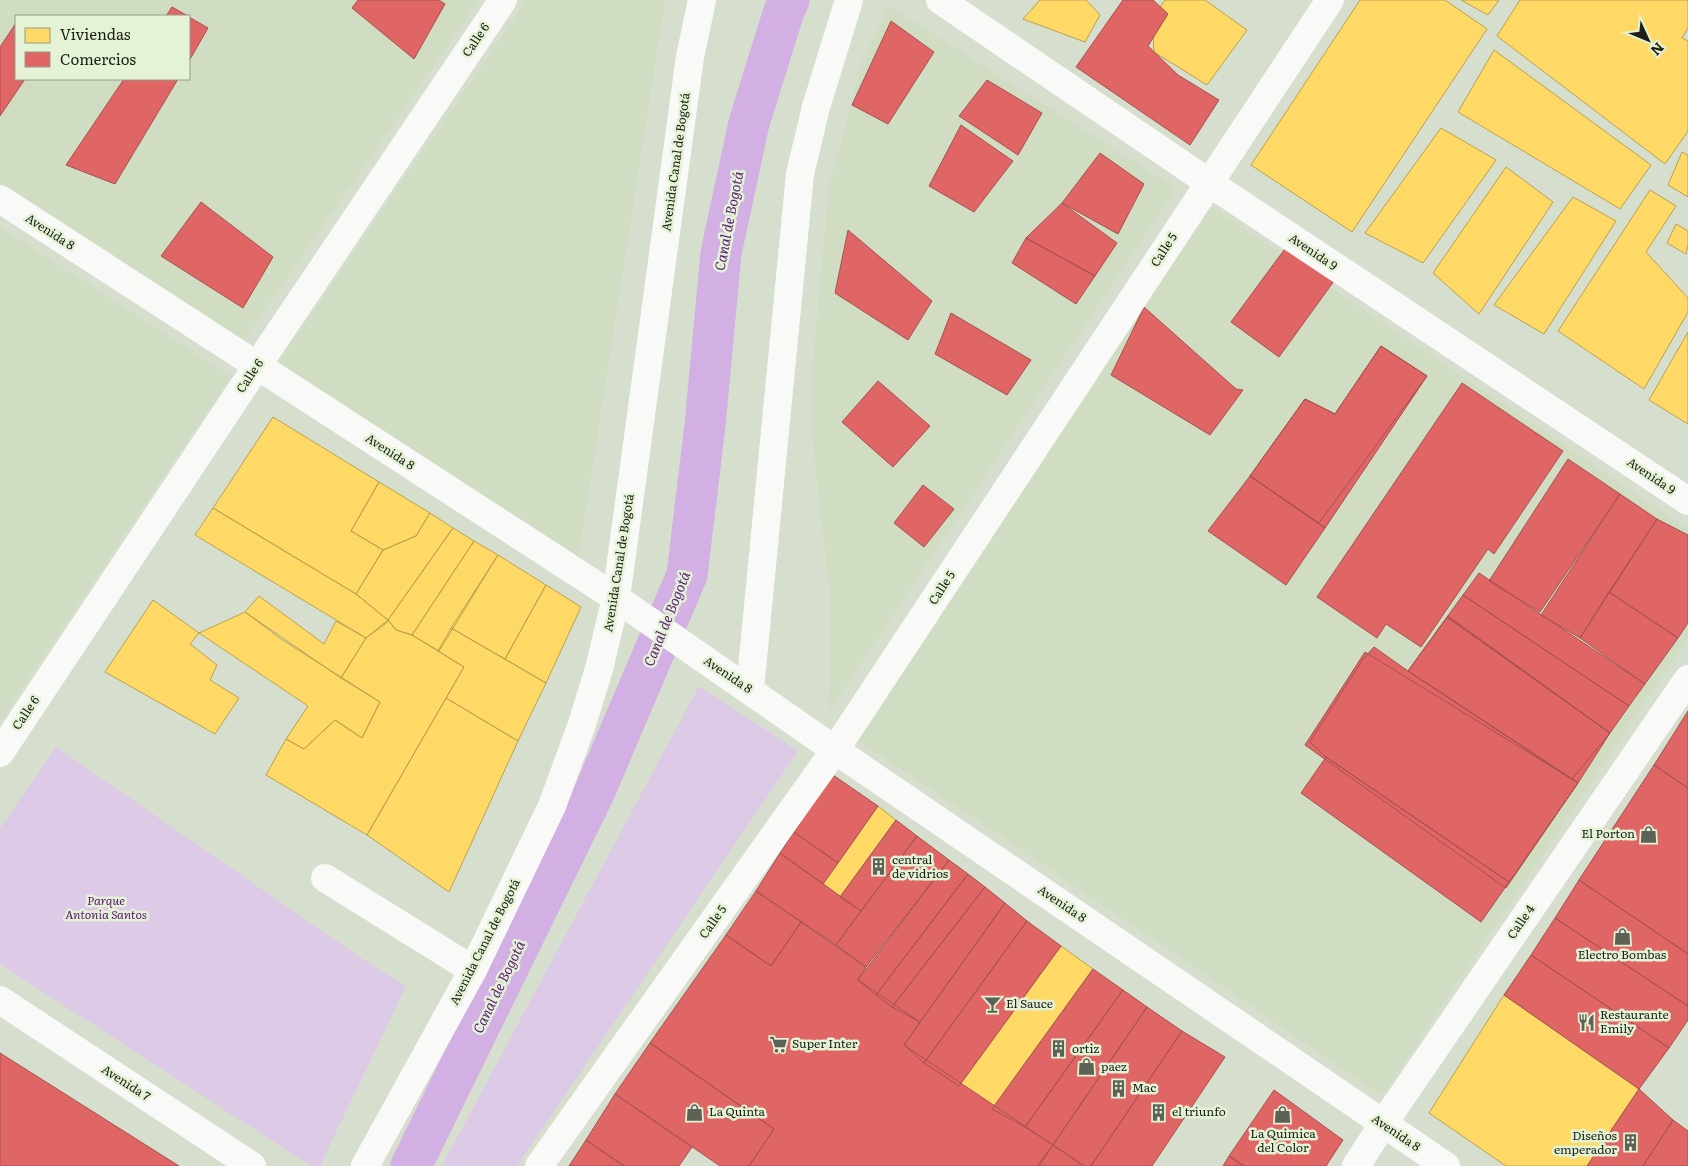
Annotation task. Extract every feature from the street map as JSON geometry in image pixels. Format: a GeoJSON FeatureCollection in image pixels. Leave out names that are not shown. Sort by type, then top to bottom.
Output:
{"type":"FeatureCollection","features":[{"type":"Feature","properties":{"kind":"street","name":"Calle 6"},"geometry":{"type":"LineString","coordinates":[[0,753],[503,0]]}},
{"type":"Feature","properties":{"kind":"street","name":"Avenida Canal de Bogotá"},"geometry":{"type":"LineString","coordinates":[[365,1166],[473,970],[552,806],[594,686],[616,598],[690,57],[702,0]]}},
{"type":"Feature","properties":{"kind":"street"},"geometry":{"type":"LineString","coordinates":[[750,689],[800,174],[816,107],[840,24],[849,0]]}},
{"type":"Feature","properties":{"kind":"street","name":"Avenida 9"},"geometry":{"type":"LineString","coordinates":[[940,0],[1208,182],[1688,500]]}},
{"type":"Feature","properties":{"kind":"street","name":"Calle 5"},"geometry":{"type":"LineString","coordinates":[[539,1166],[835,750],[1208,182],[1330,0]]}},
{"type":"Feature","properties":{"kind":"street","name":"Avenida 8"},"geometry":{"type":"LineString","coordinates":[[0,199],[616,598],[650,623],[750,689],[835,750],[1446,1166]]}},
{"type":"Feature","properties":{"kind":"street","name":"Calle 4"},"geometry":{"type":"LineString","coordinates":[[1356,1166],[1688,679]]}},
{"type":"Feature","properties":{"kind":"street"},"geometry":{"type":"LineString","coordinates":[[325,878],[473,970]]}},
{"type":"Feature","properties":{"kind":"street","name":"Avenida 7"},"geometry":{"type":"LineString","coordinates":[[0,1000],[252,1166]]}},
{"type":"Feature","properties":{"kind":"shaded area"},"geometry":{"type":"Polygon","coordinates":[[[0,0],[479,0],[240,346],[0,188],[0,0]]]}},
{"type":"Feature","properties":{"kind":"shaded area"},"geometry":{"type":"Polygon","coordinates":[[[527,0],[665,0],[577,566],[274,368],[527,0]]]}},
{"type":"Feature","properties":{"kind":"shaded area"},"geometry":{"type":"Polygon","coordinates":[[[888,5],[1176,188],[829,712],[830,594],[813,443],[812,373],[829,186],[862,61],[888,5]]]}},
{"type":"Feature","properties":{"kind":"shaded area"},"geometry":{"type":"Polygon","coordinates":[[[1212,207],[1688,529],[1688,637],[1382,1096],[852,736],[1212,207]]]}},
{"type":"Feature","properties":{"kind":"shaded area"},"geometry":{"type":"Polygon","coordinates":[[[0,227],[231,376],[0,722],[0,227]]]}},
{"type":"Feature","properties":{"kind":"green space"},"geometry":{"type":"Polygon","coordinates":[[[699,686],[798,751],[517,1166],[442,1166],[699,686]]]}},
{"type":"Feature","properties":{"kind":"green space","name":"Parque Antonia Santos"},"geometry":{"type":"Polygon","coordinates":[[[56,747],[367,962],[406,986],[320,1166],[311,1166],[0,964],[0,828],[56,747]]]}},
{"type":"Feature","properties":{"kind":"building: Viviendas"},"geometry":{"type":"Polygon","coordinates":[[[1040,0],[1086,0],[1100,15],[1085,42],[1023,19],[1040,0]]]}},
{"type":"Feature","properties":{"kind":"building: Viviendas"},"geometry":{"type":"Polygon","coordinates":[[[1165,0],[1205,0],[1247,30],[1207,85],[1154,52],[1152,18],[1165,0]]]}},
{"type":"Feature","properties":{"kind":"building: Viviendas"},"geometry":{"type":"Polygon","coordinates":[[[1360,0],[1445,0],[1487,29],[1352,232],[1251,165],[1360,0]]]}},
{"type":"Feature","properties":{"kind":"building: Viviendas"},"geometry":{"type":"Polygon","coordinates":[[[1461,0],[1499,0],[1488,15],[1461,0]]]}},
{"type":"Feature","properties":{"kind":"building: Viviendas"},"geometry":{"type":"Polygon","coordinates":[[[1520,0],[1688,0],[1688,28],[1682,38],[1688,41],[1688,131],[1665,164],[1497,36],[1520,0]]]}},
{"type":"Feature","properties":{"kind":"building: Viviendas"},"geometry":{"type":"Polygon","coordinates":[[[1494,50],[1651,165],[1620,209],[1458,112],[1494,50]]]}},
{"type":"Feature","properties":{"kind":"building: Viviendas"},"geometry":{"type":"Polygon","coordinates":[[[1441,128],[1496,160],[1423,263],[1365,233],[1441,128]]]}},
{"type":"Feature","properties":{"kind":"building: Viviendas"},"geometry":{"type":"Polygon","coordinates":[[[1682,152],[1688,155],[1688,197],[1668,185],[1682,152]]]}},
{"type":"Feature","properties":{"kind":"building: Viviendas"},"geometry":{"type":"Polygon","coordinates":[[[1506,167],[1553,202],[1479,314],[1433,273],[1506,167]]]}},
{"type":"Feature","properties":{"kind":"building: Viviendas"},"geometry":{"type":"Polygon","coordinates":[[[1650,190],[1676,206],[1646,252],[1688,298],[1688,312],[1644,389],[1558,331],[1650,190]]]}},
{"type":"Feature","properties":{"kind":"building: Viviendas"},"geometry":{"type":"Polygon","coordinates":[[[1573,197],[1616,221],[1544,334],[1494,305],[1573,197]]]}},
{"type":"Feature","properties":{"kind":"building: Viviendas"},"geometry":{"type":"Polygon","coordinates":[[[1676,224],[1688,231],[1686,254],[1667,243],[1676,224]]]}},
{"type":"Feature","properties":{"kind":"building: Viviendas"},"geometry":{"type":"Polygon","coordinates":[[[1688,332],[1688,424],[1649,400],[1688,332]]]}},
{"type":"Feature","properties":{"kind":"building: Viviendas"},"geometry":{"type":"Polygon","coordinates":[[[273,417],[379,482],[351,531],[383,550],[356,594],[213,508],[273,417]]]}},
{"type":"Feature","properties":{"kind":"building: Viviendas"},"geometry":{"type":"Polygon","coordinates":[[[379,482],[430,513],[416,536],[383,550],[351,531],[379,482]]]}},
{"type":"Feature","properties":{"kind":"building: Viviendas"},"geometry":{"type":"Polygon","coordinates":[[[213,508],[356,594],[389,621],[366,638],[195,535],[213,508]]]}},
{"type":"Feature","properties":{"kind":"building: Viviendas"},"geometry":{"type":"Polygon","coordinates":[[[430,513],[453,528],[388,620],[356,594],[383,550],[416,536],[430,513]]]}},
{"type":"Feature","properties":{"kind":"building: Viviendas"},"geometry":{"type":"Polygon","coordinates":[[[453,528],[474,541],[412,635],[396,630],[388,620],[453,528]]]}},
{"type":"Feature","properties":{"kind":"building: Viviendas"},"geometry":{"type":"Polygon","coordinates":[[[474,541],[498,555],[439,651],[412,635],[474,541]]]}},
{"type":"Feature","properties":{"kind":"building: Viviendas"},"geometry":{"type":"Polygon","coordinates":[[[498,555],[546,585],[505,659],[451,628],[498,555]]]}},
{"type":"Feature","properties":{"kind":"building: Viviendas"},"geometry":{"type":"Polygon","coordinates":[[[546,585],[581,607],[546,683],[505,659],[546,585]]]}},
{"type":"Feature","properties":{"kind":"building: Viviendas"},"geometry":{"type":"Polygon","coordinates":[[[259,596],[324,644],[336,621],[366,638],[341,678],[245,612],[259,596]]]}},
{"type":"Feature","properties":{"kind":"building: Viviendas"},"geometry":{"type":"Polygon","coordinates":[[[153,600],[199,633],[190,644],[217,665],[210,680],[239,698],[215,734],[105,672],[153,600]]]}},
{"type":"Feature","properties":{"kind":"building: Viviendas"},"geometry":{"type":"Polygon","coordinates":[[[245,612],[281,639],[380,702],[362,738],[335,720],[304,749],[286,739],[308,706],[199,633],[245,612]]]}},
{"type":"Feature","properties":{"kind":"building: Viviendas"},"geometry":{"type":"Polygon","coordinates":[[[388,620],[396,630],[412,635],[464,667],[367,835],[266,775],[286,739],[304,749],[335,720],[362,738],[380,702],[341,678],[366,638],[388,620]]]}},
{"type":"Feature","properties":{"kind":"building: Viviendas"},"geometry":{"type":"Polygon","coordinates":[[[451,628],[546,683],[518,741],[446,698],[464,667],[438,651],[451,628]]]}},
{"type":"Feature","properties":{"kind":"building: Viviendas"},"geometry":{"type":"Polygon","coordinates":[[[446,698],[518,741],[449,892],[367,835],[446,698]]]}},
{"type":"Feature","properties":{"kind":"building: Viviendas"},"geometry":{"type":"Polygon","coordinates":[[[878,806],[896,820],[840,897],[823,884],[878,806]]]}},
{"type":"Feature","properties":{"kind":"building: Viviendas"},"geometry":{"type":"Polygon","coordinates":[[[1061,946],[1093,969],[992,1109],[959,1086],[1061,946]]]}},
{"type":"Feature","properties":{"kind":"building: Viviendas"},"geometry":{"type":"Polygon","coordinates":[[[1504,995],[1639,1089],[1587,1166],[1506,1166],[1429,1113],[1504,995]]]}},
{"type":"Feature","properties":{"kind":"building: Comercios"},"geometry":{"type":"Polygon","coordinates":[[[358,0],[439,0],[445,4],[414,59],[352,8],[358,0]]]}},
{"type":"Feature","properties":{"kind":"building: Comercios"},"geometry":{"type":"Polygon","coordinates":[[[1123,0],[1153,0],[1168,14],[1148,46],[1178,75],[1219,100],[1190,145],[1076,67],[1123,0]]]}},
{"type":"Feature","properties":{"kind":"building: Comercios"},"geometry":{"type":"Polygon","coordinates":[[[172,7],[186,15],[167,15],[172,7]]]}},
{"type":"Feature","properties":{"kind":"building: Comercios"},"geometry":{"type":"Polygon","coordinates":[[[190,18],[208,28],[190,59],[190,18]]]}},
{"type":"Feature","properties":{"kind":"building: Comercios"},"geometry":{"type":"Polygon","coordinates":[[[891,21],[934,52],[888,124],[852,105],[891,21]]]}},
{"type":"Feature","properties":{"kind":"building: Comercios"},"geometry":{"type":"Polygon","coordinates":[[[15,24],[15,80],[24,80],[0,116],[0,47],[15,24]]]}},
{"type":"Feature","properties":{"kind":"building: Comercios"},"geometry":{"type":"Polygon","coordinates":[[[123,80],[177,80],[115,184],[66,165],[123,80]]]}},
{"type":"Feature","properties":{"kind":"building: Comercios"},"geometry":{"type":"Polygon","coordinates":[[[987,80],[1042,113],[1018,155],[959,116],[987,80]]]}},
{"type":"Feature","properties":{"kind":"building: Comercios"},"geometry":{"type":"Polygon","coordinates":[[[961,125],[1013,161],[974,212],[929,186],[961,125]]]}},
{"type":"Feature","properties":{"kind":"building: Comercios"},"geometry":{"type":"Polygon","coordinates":[[[1100,153],[1144,184],[1118,234],[1062,203],[1100,153]]]}},
{"type":"Feature","properties":{"kind":"building: Comercios"},"geometry":{"type":"Polygon","coordinates":[[[201,202],[273,257],[243,308],[161,256],[201,202]]]}},
{"type":"Feature","properties":{"kind":"building: Comercios"},"geometry":{"type":"Polygon","coordinates":[[[1062,203],[1117,243],[1095,276],[1026,238],[1062,203]]]}},
{"type":"Feature","properties":{"kind":"building: Comercios"},"geometry":{"type":"Polygon","coordinates":[[[848,230],[932,301],[908,340],[835,293],[848,230]]]}},
{"type":"Feature","properties":{"kind":"building: Comercios"},"geometry":{"type":"Polygon","coordinates":[[[1026,238],[1095,276],[1076,304],[1012,263],[1026,238]]]}},
{"type":"Feature","properties":{"kind":"building: Comercios"},"geometry":{"type":"Polygon","coordinates":[[[1287,246],[1334,281],[1279,357],[1231,322],[1287,246]]]}},
{"type":"Feature","properties":{"kind":"building: Comercios"},"geometry":{"type":"Polygon","coordinates":[[[1144,307],[1236,389],[1243,390],[1210,435],[1111,375],[1144,307]]]}},
{"type":"Feature","properties":{"kind":"building: Comercios"},"geometry":{"type":"Polygon","coordinates":[[[951,313],[1031,360],[1007,395],[935,354],[951,313]]]}},
{"type":"Feature","properties":{"kind":"building: Comercios"},"geometry":{"type":"Polygon","coordinates":[[[1381,346],[1427,376],[1325,528],[1250,476],[1305,399],[1335,414],[1381,346]]]}},
{"type":"Feature","properties":{"kind":"building: Comercios"},"geometry":{"type":"Polygon","coordinates":[[[1381,346],[1427,376],[1319,523],[1250,476],[1305,399],[1335,414],[1381,346]]]}},
{"type":"Feature","properties":{"kind":"building: Comercios"},"geometry":{"type":"Polygon","coordinates":[[[878,381],[930,426],[893,467],[842,422],[878,381]]]}},
{"type":"Feature","properties":{"kind":"building: Comercios"},"geometry":{"type":"Polygon","coordinates":[[[1462,383],[1563,451],[1494,554],[1488,549],[1421,647],[1386,624],[1377,638],[1317,597],[1462,383]]]}},
{"type":"Feature","properties":{"kind":"building: Comercios"},"geometry":{"type":"Polygon","coordinates":[[[1568,459],[1620,494],[1540,612],[1489,581],[1568,459]]]}},
{"type":"Feature","properties":{"kind":"building: Comercios"},"geometry":{"type":"Polygon","coordinates":[[[1250,476],[1325,528],[1286,585],[1208,531],[1250,476]]]}},
{"type":"Feature","properties":{"kind":"building: Comercios"},"geometry":{"type":"Polygon","coordinates":[[[923,485],[954,509],[924,547],[894,523],[923,485]]]}},
{"type":"Feature","properties":{"kind":"building: Comercios"},"geometry":{"type":"Polygon","coordinates":[[[1620,494],[1657,519],[1580,638],[1541,615],[1620,494]]]}},
{"type":"Feature","properties":{"kind":"building: Comercios"},"geometry":{"type":"Polygon","coordinates":[[[1657,519],[1688,535],[1688,623],[1678,638],[1609,592],[1657,519]]]}},
{"type":"Feature","properties":{"kind":"building: Comercios"},"geometry":{"type":"Polygon","coordinates":[[[1479,573],[1645,684],[1629,706],[1463,595],[1479,573]]]}},
{"type":"Feature","properties":{"kind":"building: Comercios"},"geometry":{"type":"Polygon","coordinates":[[[1609,592],[1678,638],[1645,684],[1580,638],[1609,592]]]}},
{"type":"Feature","properties":{"kind":"building: Comercios"},"geometry":{"type":"Polygon","coordinates":[[[1463,595],[1629,706],[1610,733],[1447,617],[1463,595]]]}},
{"type":"Feature","properties":{"kind":"building: Comercios"},"geometry":{"type":"Polygon","coordinates":[[[1448,616],[1610,733],[1578,783],[1408,671],[1448,616]]]}},
{"type":"Feature","properties":{"kind":"building: Comercios"},"geometry":{"type":"Polygon","coordinates":[[[1447,617],[1610,733],[1572,779],[1408,671],[1447,617]]]}},
{"type":"Feature","properties":{"kind":"building: Comercios"},"geometry":{"type":"Polygon","coordinates":[[[1374,647],[1578,783],[1509,882],[1326,757],[1310,742],[1363,659],[1374,647]]]}},
{"type":"Feature","properties":{"kind":"building: Comercios"},"geometry":{"type":"Polygon","coordinates":[[[1365,652],[1578,783],[1506,888],[1305,745],[1365,652]]]}},
{"type":"Feature","properties":{"kind":"building: Comercios"},"geometry":{"type":"Polygon","coordinates":[[[1688,711],[1688,788],[1654,765],[1688,711]]]}},
{"type":"Feature","properties":{"kind":"building: Comercios"},"geometry":{"type":"Polygon","coordinates":[[[1326,757],[1509,882],[1481,922],[1301,793],[1326,757]]]}},
{"type":"Feature","properties":{"kind":"building: Comercios","name":"El Porton"},"geometry":{"type":"Polygon","coordinates":[[[1654,765],[1688,788],[1688,954],[1579,880],[1654,765]]]}},
{"type":"Feature","properties":{"kind":"building: Comercios"},"geometry":{"type":"Polygon","coordinates":[[[833,775],[878,806],[838,863],[794,832],[833,775]]]}},
{"type":"Feature","properties":{"kind":"building: Comercios","name":"central de vidrios"},"geometry":{"type":"Polygon","coordinates":[[[896,820],[917,836],[861,911],[840,897],[896,820]]]}},
{"type":"Feature","properties":{"kind":"building: Comercios"},"geometry":{"type":"Polygon","coordinates":[[[794,832],[838,863],[823,884],[780,853],[794,832]]]}},
{"type":"Feature","properties":{"kind":"building: Comercios"},"geometry":{"type":"Polygon","coordinates":[[[917,836],[949,860],[866,967],[836,945],[917,836]]]}},
{"type":"Feature","properties":{"kind":"building: Comercios"},"geometry":{"type":"Polygon","coordinates":[[[780,853],[861,911],[836,945],[756,891],[780,853]]]}},
{"type":"Feature","properties":{"kind":"building: Comercios"},"geometry":{"type":"Polygon","coordinates":[[[949,860],[968,874],[876,995],[858,980],[949,860]]]}},
{"type":"Feature","properties":{"kind":"building: Comercios"},"geometry":{"type":"Polygon","coordinates":[[[968,874],[985,887],[892,1007],[876,995],[968,874]]]}},
{"type":"Feature","properties":{"kind":"building: Comercios","name":"Electro Bombas"},"geometry":{"type":"Polygon","coordinates":[[[1579,880],[1688,954],[1688,1006],[1555,918],[1579,880]]]}},
{"type":"Feature","properties":{"kind":"building: Comercios"},"geometry":{"type":"Polygon","coordinates":[[[985,887],[1005,903],[920,1022],[892,1007],[985,887]]]}},
{"type":"Feature","properties":{"kind":"building: Comercios"},"geometry":{"type":"Polygon","coordinates":[[[756,891],[801,922],[771,966],[726,935],[756,891]]]}},
{"type":"Feature","properties":{"kind":"building: Comercios"},"geometry":{"type":"Polygon","coordinates":[[[1005,903],[1027,921],[924,1063],[904,1045],[1005,903]]]}},
{"type":"Feature","properties":{"kind":"building: Comercios"},"geometry":{"type":"Polygon","coordinates":[[[1555,918],[1688,1006],[1688,1020],[1669,1048],[1531,955],[1555,918]]]}},
{"type":"Feature","properties":{"kind":"building: Comercios","name":"El Sauce"},"geometry":{"type":"Polygon","coordinates":[[[1027,921],[1061,946],[959,1086],[924,1063],[1027,921]]]}},
{"type":"Feature","properties":{"kind":"building: Comercios","name":"Super Inter"},"geometry":{"type":"Polygon","coordinates":[[[801,922],[866,967],[858,980],[920,1022],[904,1045],[1053,1145],[1039,1166],[749,1166],[774,1129],[650,1043],[726,935],[771,966],[801,922]]]}},
{"type":"Feature","properties":{"kind":"building: Comercios","name":"Restaurante Emily"},"geometry":{"type":"Polygon","coordinates":[[[1531,955],[1669,1048],[1639,1089],[1504,995],[1531,955]]]}},
{"type":"Feature","properties":{"kind":"building: Comercios","name":"ortiz"},"geometry":{"type":"Polygon","coordinates":[[[1093,969],[1123,990],[1025,1127],[992,1109],[1093,969]]]}},
{"type":"Feature","properties":{"kind":"building: Comercios","name":"paez"},"geometry":{"type":"Polygon","coordinates":[[[1123,990],[1147,1007],[1053,1145],[1025,1127],[1123,990]]]}},
{"type":"Feature","properties":{"kind":"building: Comercios","name":"Mac"},"geometry":{"type":"Polygon","coordinates":[[[1147,1007],[1182,1031],[1091,1166],[1084,1166],[1053,1145],[1147,1007]]]}},
{"type":"Feature","properties":{"kind":"building: Comercios","name":"el triunfo"},"geometry":{"type":"Polygon","coordinates":[[[1182,1031],[1225,1057],[1152,1166],[1091,1166],[1182,1031]]]}},
{"type":"Feature","properties":{"kind":"building: Comercios","name":"La Quinta"},"geometry":{"type":"Polygon","coordinates":[[[650,1043],[774,1129],[749,1166],[720,1166],[615,1094],[650,1043]]]}},
{"type":"Feature","properties":{"kind":"building: Comercios"},"geometry":{"type":"Polygon","coordinates":[[[0,1053],[179,1166],[0,1166],[0,1053]]]}},
{"type":"Feature","properties":{"kind":"building: Comercios","name":"Diseños emperador"},"geometry":{"type":"Polygon","coordinates":[[[1639,1089],[1673,1120],[1643,1166],[1587,1166],[1639,1089]]]}},
{"type":"Feature","properties":{"kind":"building: Comercios","name":"La Quimica del Color"},"geometry":{"type":"Polygon","coordinates":[[[1274,1090],[1343,1140],[1326,1166],[1244,1166],[1229,1156],[1274,1090]]]}},
{"type":"Feature","properties":{"kind":"building: Comercios"},"geometry":{"type":"Polygon","coordinates":[[[615,1094],[692,1147],[679,1166],[624,1166],[586,1140],[615,1094]]]}},
{"type":"Feature","properties":{"kind":"building: Comercios"},"geometry":{"type":"Polygon","coordinates":[[[1673,1120],[1688,1131],[1688,1166],[1643,1166],[1673,1120]]]}},
{"type":"Feature","properties":{"kind":"building: Comercios"},"geometry":{"type":"Polygon","coordinates":[[[586,1140],[624,1166],[569,1166],[586,1140]]]}},
{"type":"Feature","properties":{"kind":"building: Comercios"},"geometry":{"type":"Polygon","coordinates":[[[1053,1145],[1084,1166],[1037,1166],[1053,1145]]]}},
{"type":"Feature","properties":{"kind":"building: Comercios"},"geometry":{"type":"Polygon","coordinates":[[[1229,1156],[1244,1166],[1223,1166],[1229,1156]]]}},
{"type":"Feature","properties":{"kind":"waterway","name":"Canal de Bogotá"},"geometry":{"type":"LineString","coordinates":[[411,1166],[594,793],[687,575],[705,425],[721,253],[749,123],[789,0]]}},
{"type":"Feature","properties":{"kind":"place","name":"El Porton"},"geometry":{"type":"Point","coordinates":[1649,834]}},
{"type":"Feature","properties":{"kind":"place","name":"central de vidrios"},"geometry":{"type":"Point","coordinates":[878,867]}},
{"type":"Feature","properties":{"kind":"place","name":"Electro Bombas"},"geometry":{"type":"Point","coordinates":[1622,936]}},
{"type":"Feature","properties":{"kind":"place","name":"El Sauce"},"geometry":{"type":"Point","coordinates":[992,1004]}},
{"type":"Feature","properties":{"kind":"place","name":"Restaurante Emily"},"geometry":{"type":"Point","coordinates":[1586,1022]}},
{"type":"Feature","properties":{"kind":"place","name":"Super Inter"},"geometry":{"type":"Point","coordinates":[778,1044]}},
{"type":"Feature","properties":{"kind":"place","name":"ortiz"},"geometry":{"type":"Point","coordinates":[1058,1049]}},
{"type":"Feature","properties":{"kind":"place","name":"paez"},"geometry":{"type":"Point","coordinates":[1087,1067]}},
{"type":"Feature","properties":{"kind":"place","name":"Mac"},"geometry":{"type":"Point","coordinates":[1118,1088]}},
{"type":"Feature","properties":{"kind":"place","name":"La Quinta"},"geometry":{"type":"Point","coordinates":[695,1112]}},
{"type":"Feature","properties":{"kind":"place","name":"el triunfo"},"geometry":{"type":"Point","coordinates":[1158,1112]}},
{"type":"Feature","properties":{"kind":"place","name":"La Quimica del Color"},"geometry":{"type":"Point","coordinates":[1283,1115]}},
{"type":"Feature","properties":{"kind":"place","name":"Diseños emperador"},"geometry":{"type":"Point","coordinates":[1631,1143]}}]}
